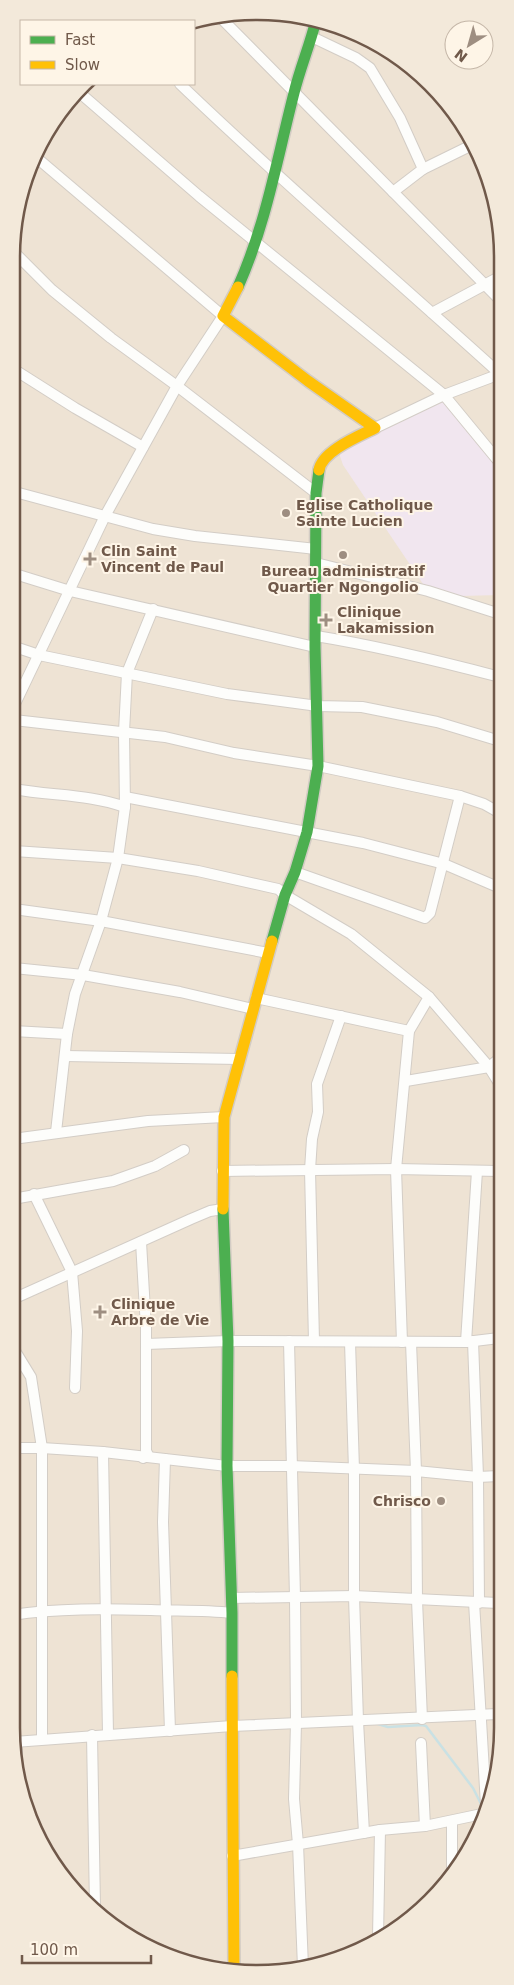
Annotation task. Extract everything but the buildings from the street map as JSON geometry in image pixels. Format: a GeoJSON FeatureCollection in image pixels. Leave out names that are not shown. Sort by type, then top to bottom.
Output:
{"type":"FeatureCollection","features":[{"type":"Feature","properties":{"kind":"street"},"geometry":{"type":"LineString","coordinates":[[225,22],[494,294]]}},
{"type":"Feature","properties":{"kind":"street"},"geometry":{"type":"LineString","coordinates":[[20,694],[105,516],[177,386],[233,299],[258,242],[276,176],[294,91],[314,27]]}},
{"type":"Feature","properties":{"kind":"street"},"geometry":{"type":"LineString","coordinates":[[312,37],[356,58],[370,68],[400,118],[423,169]]}},
{"type":"Feature","properties":{"kind":"street"},"geometry":{"type":"LineString","coordinates":[[181,85],[276,176],[494,369]]}},
{"type":"Feature","properties":{"kind":"street"},"geometry":{"type":"LineString","coordinates":[[83,96],[199,196],[444,395],[494,456]]}},
{"type":"Feature","properties":{"kind":"street"},"geometry":{"type":"LineString","coordinates":[[393,192],[423,169],[467,147]]}},
{"type":"Feature","properties":{"kind":"street"},"geometry":{"type":"LineString","coordinates":[[40,161],[223,316],[308,381],[375,428]]}},
{"type":"Feature","properties":{"kind":"street"},"geometry":{"type":"LineString","coordinates":[[20,258],[67,302],[111,338],[177,386],[316,493]]}},
{"type":"Feature","properties":{"kind":"street"},"geometry":{"type":"LineString","coordinates":[[432,313],[494,280]]}},
{"type":"Feature","properties":{"kind":"street"},"geometry":{"type":"LineString","coordinates":[[20,373],[75,408],[143,447]]}},
{"type":"Feature","properties":{"kind":"street"},"geometry":{"type":"LineString","coordinates":[[234,1964],[232,1598],[227,1466],[228,1340],[222,1171],[224,1117],[268,952],[307,832],[318,766],[316,493],[320,465],[324,459],[349,441],[444,395],[494,376]]}},
{"type":"Feature","properties":{"kind":"street"},"geometry":{"type":"LineString","coordinates":[[20,493],[153,529],[195,536],[316,549]]}},
{"type":"Feature","properties":{"kind":"street"},"geometry":{"type":"LineString","coordinates":[[316,563],[428,591],[494,612]]}},
{"type":"Feature","properties":{"kind":"street"},"geometry":{"type":"LineString","coordinates":[[20,576],[70,591],[236,630],[398,652],[494,676]]}},
{"type":"Feature","properties":{"kind":"street"},"geometry":{"type":"LineString","coordinates":[[56,1132],[67,1034],[75,994],[101,921],[118,858],[125,802],[124,732],[127,673],[153,609]]}},
{"type":"Feature","properties":{"kind":"street"},"geometry":{"type":"LineString","coordinates":[[20,649],[39,655],[227,694],[318,706],[362,707],[437,722],[494,739]]}},
{"type":"Feature","properties":{"kind":"street"},"geometry":{"type":"LineString","coordinates":[[20,721],[165,737],[234,753],[318,766],[460,796],[484,804],[494,810]]}},
{"type":"Feature","properties":{"kind":"street"},"geometry":{"type":"LineString","coordinates":[[20,790],[75,796],[114,803],[125,802],[364,843],[444,864],[494,885]]}},
{"type":"Feature","properties":{"kind":"street"},"geometry":{"type":"LineString","coordinates":[[295,872],[425,918],[430,913],[460,796]]}},
{"type":"Feature","properties":{"kind":"street"},"geometry":{"type":"LineString","coordinates":[[20,851],[118,858],[198,871],[278,889],[351,934],[429,997],[494,1075]]}},
{"type":"Feature","properties":{"kind":"street"},"geometry":{"type":"LineString","coordinates":[[20,909],[101,921],[268,952]]}},
{"type":"Feature","properties":{"kind":"street"},"geometry":{"type":"LineString","coordinates":[[20,969],[82,975],[341,1016],[409,1031]]}},
{"type":"Feature","properties":{"kind":"street"},"geometry":{"type":"LineString","coordinates":[[422,1718],[417,1600],[416,1471],[396,1169],[406,1081],[409,1031],[429,997]]}},
{"type":"Feature","properties":{"kind":"street"},"geometry":{"type":"LineString","coordinates":[[314,1341],[310,1170],[312,1139],[318,1112],[317,1084],[341,1016]]}},
{"type":"Feature","properties":{"kind":"street"},"geometry":{"type":"LineString","coordinates":[[20,1032],[67,1034]]}},
{"type":"Feature","properties":{"kind":"street"},"geometry":{"type":"LineString","coordinates":[[65,1056],[239,1059]]}},
{"type":"Feature","properties":{"kind":"street"},"geometry":{"type":"LineString","coordinates":[[406,1081],[489,1067],[494,1063]]}},
{"type":"Feature","properties":{"kind":"street"},"geometry":{"type":"LineString","coordinates":[[20,1138],[148,1121],[224,1117]]}},
{"type":"Feature","properties":{"kind":"street"},"geometry":{"type":"LineString","coordinates":[[20,1197],[113,1181],[155,1166],[184,1150]]}},
{"type":"Feature","properties":{"kind":"street"},"geometry":{"type":"LineString","coordinates":[[222,1171],[396,1169],[494,1171]]}},
{"type":"Feature","properties":{"kind":"street"},"geometry":{"type":"LineString","coordinates":[[476,1171],[469,1341],[478,1477],[477,1603],[483,1799]]}},
{"type":"Feature","properties":{"kind":"street"},"geometry":{"type":"LineString","coordinates":[[34,1194],[72,1272],[76,1331],[75,1388]]}},
{"type":"Feature","properties":{"kind":"street"},"geometry":{"type":"LineString","coordinates":[[20,1296],[203,1214],[223,1209]]}},
{"type":"Feature","properties":{"kind":"street"},"geometry":{"type":"LineString","coordinates":[[140,1242],[146,1344],[146,1451],[148,1454],[143,1458]]}},
{"type":"Feature","properties":{"kind":"street"},"geometry":{"type":"LineString","coordinates":[[146,1344],[228,1340],[406,1342],[469,1341],[494,1338]]}},
{"type":"Feature","properties":{"kind":"street"},"geometry":{"type":"LineString","coordinates":[[289,1341],[295,1597],[296,1723],[294,1799],[298,1844],[303,1960]]}},
{"type":"Feature","properties":{"kind":"street"},"geometry":{"type":"LineString","coordinates":[[350,1342],[354,1470],[354,1596],[364,1833]]}},
{"type":"Feature","properties":{"kind":"street"},"geometry":{"type":"LineString","coordinates":[[20,1358],[32,1377],[42,1448],[42,1739]]}},
{"type":"Feature","properties":{"kind":"street"},"geometry":{"type":"LineString","coordinates":[[20,1448],[103,1452],[227,1466],[291,1466],[416,1471],[478,1477],[494,1476]]}},
{"type":"Feature","properties":{"kind":"street"},"geometry":{"type":"LineString","coordinates":[[103,1452],[108,1734]]}},
{"type":"Feature","properties":{"kind":"street"},"geometry":{"type":"LineString","coordinates":[[164,1460],[170,1731]]}},
{"type":"Feature","properties":{"kind":"street"},"geometry":{"type":"LineString","coordinates":[[232,1598],[354,1596],[494,1603]]}},
{"type":"Feature","properties":{"kind":"street"},"geometry":{"type":"LineString","coordinates":[[20,1614],[43,1610],[106,1609],[202,1610],[232,1613]]}},
{"type":"Feature","properties":{"kind":"street"},"geometry":{"type":"LineString","coordinates":[[21,1741],[232,1726],[494,1714]]}},
{"type":"Feature","properties":{"kind":"street"},"geometry":{"type":"LineString","coordinates":[[92,1735],[95,1901]]}},
{"type":"Feature","properties":{"kind":"street"},"geometry":{"type":"LineString","coordinates":[[421,1743],[425,1826]]}},
{"type":"Feature","properties":{"kind":"street"},"geometry":{"type":"LineString","coordinates":[[232,1856],[380,1830],[425,1826],[478,1814]]}},
{"type":"Feature","properties":{"kind":"street"},"geometry":{"type":"LineString","coordinates":[[452,1821],[452,1863]]}},
{"type":"Feature","properties":{"kind":"street"},"geometry":{"type":"LineString","coordinates":[[378,1932],[380,1830]]}},
{"type":"Feature","properties":{"kind":"shaded area"},"geometry":{"type":"Polygon","coordinates":[[[257,20],[288,22],[318,28],[362,44],[389,60],[425,89],[454,125],[470,152],[486,196],[492,226],[494,257],[494,1728],[492,1759],[486,1789],[470,1833],[454,1860],[425,1896],[389,1925],[348,1947],[318,1957],[288,1963],[257,1965],[226,1963],[196,1957],[166,1947],[125,1925],[89,1896],[60,1860],[44,1833],[28,1789],[22,1759],[20,1728],[20,257],[22,226],[28,196],[44,152],[60,125],[94,85],[195,85],[195,28],[226,22],[257,20]]]}},
{"type":"Feature","properties":{"kind":"shaded area"},"geometry":{"type":"Polygon","coordinates":[[[443,399],[494,460],[494,595],[460,596],[423,584],[343,465],[338,450],[443,399]]]}},
{"type":"Feature","properties":{"kind":"waterway"},"geometry":{"type":"LineString","coordinates":[[378,1724],[388,1727],[426,1726],[473,1788],[481,1804]]}},
{"type":"Feature","properties":{"kind":"traffic: fast"},"geometry":{"type":"LineString","coordinates":[[238,287],[264,215],[296,84],[314,27]]}},
{"type":"Feature","properties":{"kind":"traffic: fast"},"geometry":{"type":"LineString","coordinates":[[272,941],[285,895],[295,872],[307,832],[318,766],[315,647],[316,493],[319,470]]}},
{"type":"Feature","properties":{"kind":"traffic: fast"},"geometry":{"type":"LineString","coordinates":[[223,1209],[228,1341],[227,1466],[232,1676]]}},
{"type":"Feature","properties":{"kind":"traffic: slow"},"geometry":{"type":"LineString","coordinates":[[238,287],[223,316],[308,381],[375,428],[334,450],[322,463],[319,470]]}},
{"type":"Feature","properties":{"kind":"traffic: slow"},"geometry":{"type":"LineString","coordinates":[[223,1209],[224,1117],[272,941]]}},
{"type":"Feature","properties":{"kind":"traffic: slow"},"geometry":{"type":"LineString","coordinates":[[232,1676],[234,1964]]}},
{"type":"Feature","properties":{"kind":"place","name":"Eglise Catholique Sainte Lucien"},"geometry":{"type":"Point","coordinates":[286,513]}},
{"type":"Feature","properties":{"kind":"place","name":"Bureau administratif Quartier Ngongolio"},"geometry":{"type":"Point","coordinates":[343,555]}},
{"type":"Feature","properties":{"kind":"place","name":"Clin Saint Vincent de Paul"},"geometry":{"type":"Point","coordinates":[90,559]}},
{"type":"Feature","properties":{"kind":"place","name":"Clinique Lakamission"},"geometry":{"type":"Point","coordinates":[326,620]}},
{"type":"Feature","properties":{"kind":"place","name":"Clinique Arbre de Vie"},"geometry":{"type":"Point","coordinates":[100,1312]}},
{"type":"Feature","properties":{"kind":"place","name":"Chrisco"},"geometry":{"type":"Point","coordinates":[441,1501]}}]}
